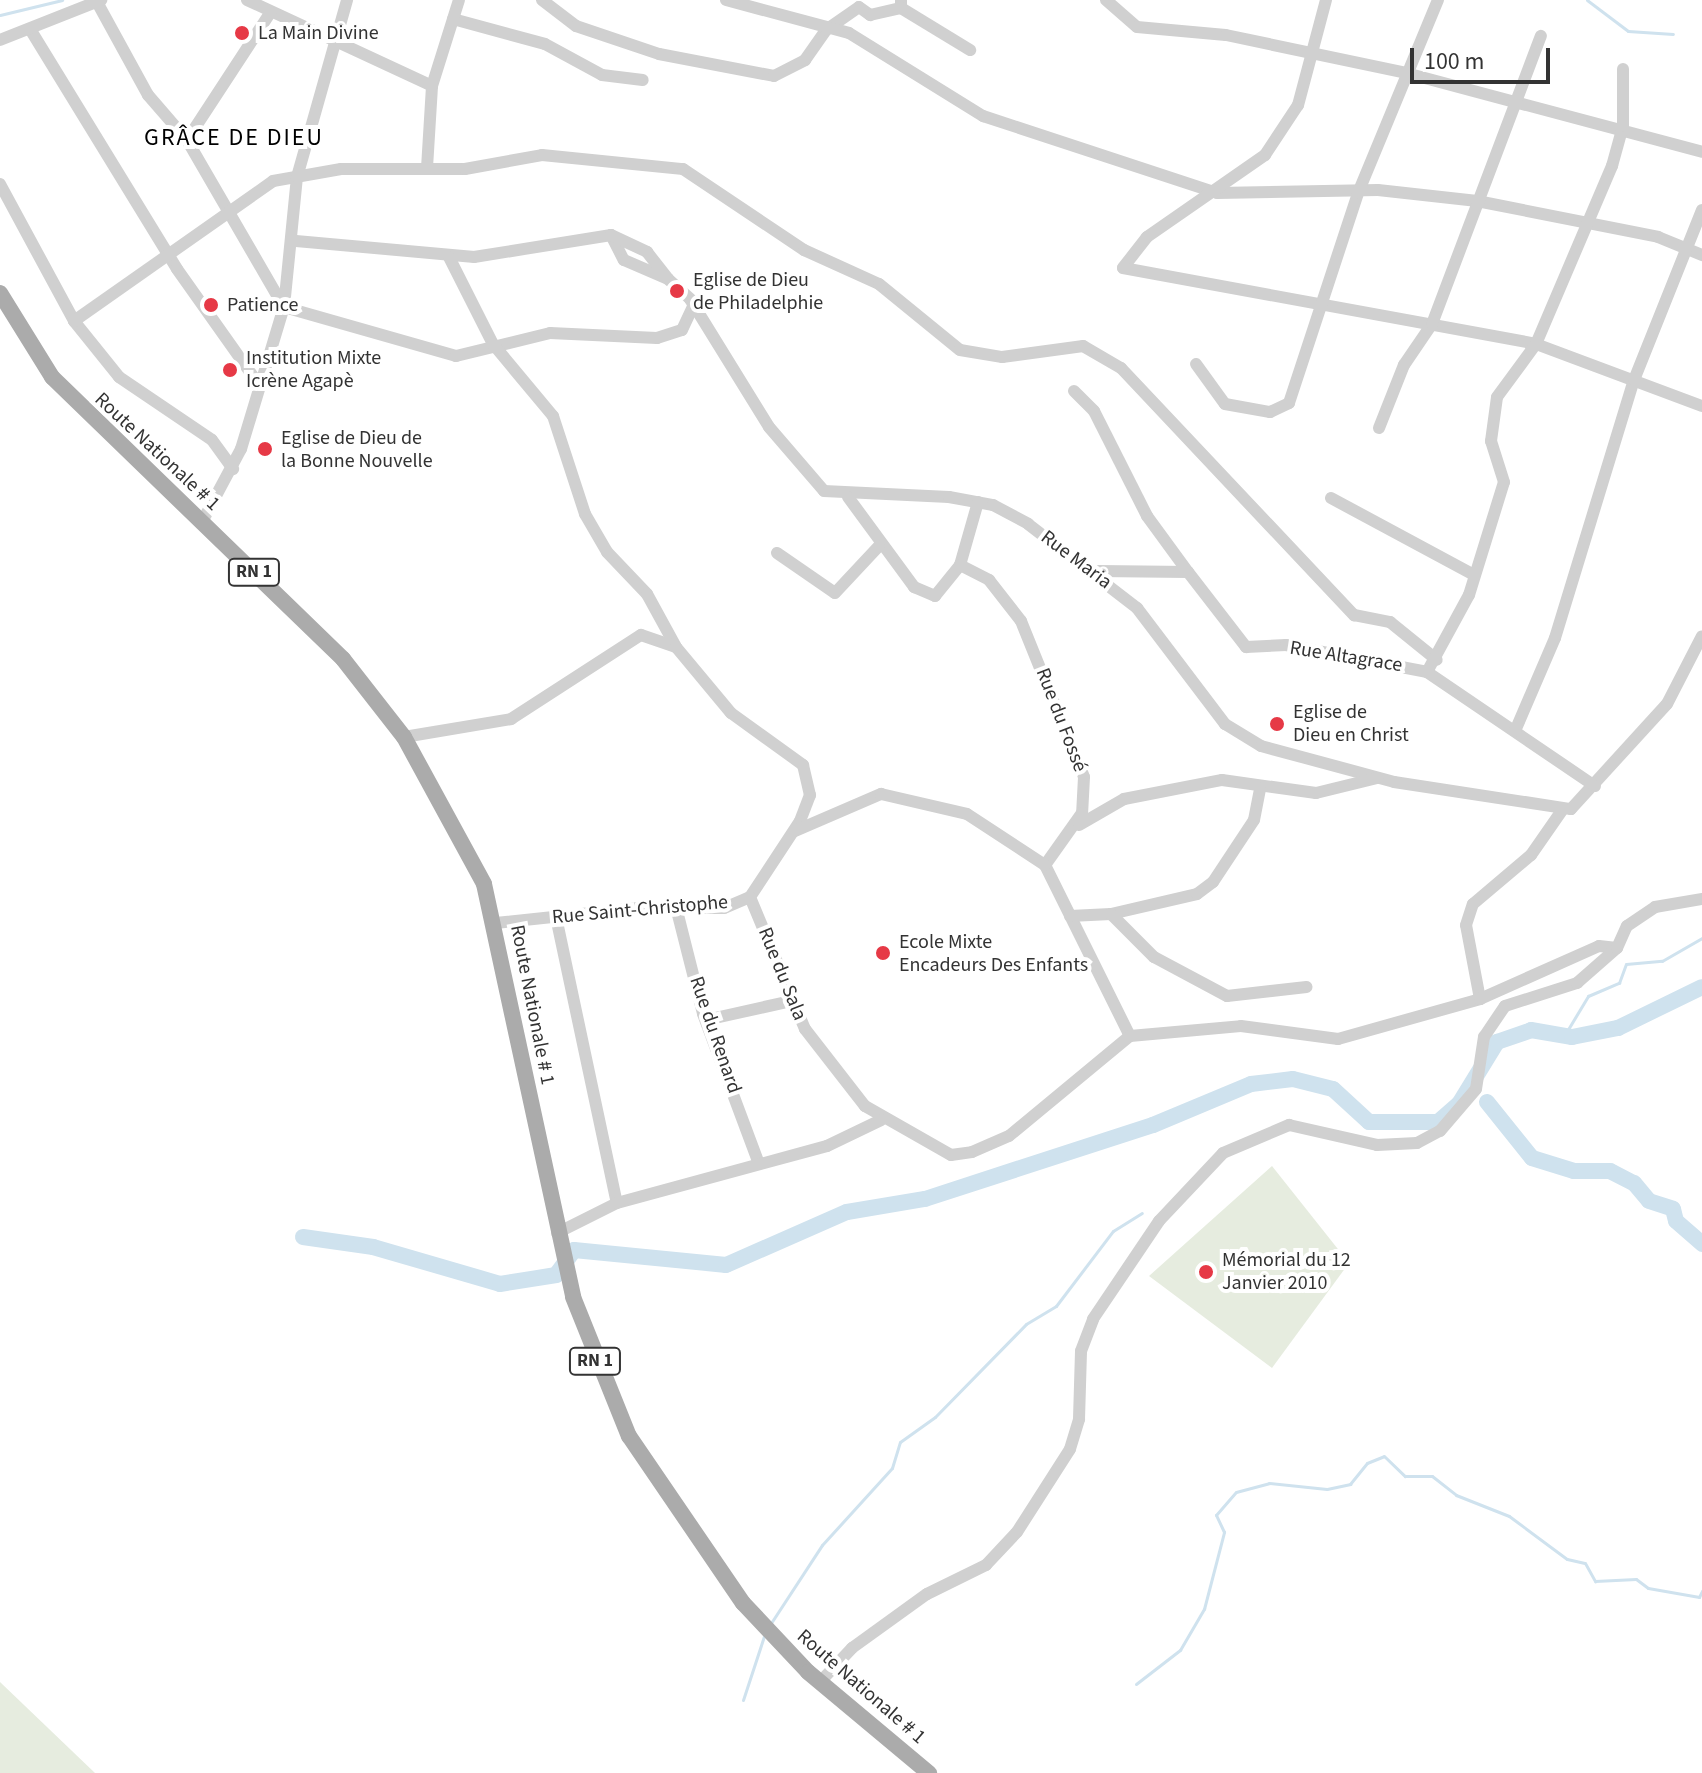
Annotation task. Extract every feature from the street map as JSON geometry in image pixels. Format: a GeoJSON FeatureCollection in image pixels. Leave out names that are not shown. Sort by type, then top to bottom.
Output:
{"type":"FeatureCollection","features":[{"type":"Feature","properties":{"kind":"main road","name":"Route Nationale # 1"},"geometry":{"type":"LineString","coordinates":[[0,293],[52,377],[343,659],[404,737],[480,875],[496,923],[557,1233],[596,1365],[629,1436],[719,1574],[820,1682],[929,1773]]}},
{"type":"Feature","properties":{"kind":"street"},"geometry":{"type":"LineString","coordinates":[[247,0],[334,46],[432,86]]}},
{"type":"Feature","properties":{"kind":"street"},"geometry":{"type":"LineString","coordinates":[[202,522],[233,469],[257,382],[284,307],[296,241],[297,177],[347,0]]}},
{"type":"Feature","properties":{"kind":"street"},"geometry":{"type":"LineString","coordinates":[[427,168],[432,86],[459,0]]}},
{"type":"Feature","properties":{"kind":"street"},"geometry":{"type":"LineString","coordinates":[[542,0],[576,26],[659,54],[774,76],[805,60],[826,30],[859,8],[901,4],[970,50]]}},
{"type":"Feature","properties":{"kind":"street"},"geometry":{"type":"LineString","coordinates":[[726,0],[854,37],[960,107],[1217,193],[1358,193],[1477,201],[1588,222],[1683,247],[1702,255]]}},
{"type":"Feature","properties":{"kind":"street"},"geometry":{"type":"LineString","coordinates":[[1106,0],[1137,27],[1226,35],[1309,55],[1406,73],[1514,102],[1623,126],[1702,152]]}},
{"type":"Feature","properties":{"kind":"street"},"geometry":{"type":"LineString","coordinates":[[1326,0],[1298,105],[1265,155],[1217,193],[1147,237],[1123,268],[1536,344],[1702,406]]}},
{"type":"Feature","properties":{"kind":"street"},"geometry":{"type":"LineString","coordinates":[[1196,364],[1225,404],[1283,409],[1326,305],[1358,193],[1438,0]]}},
{"type":"Feature","properties":{"kind":"street"},"geometry":{"type":"LineString","coordinates":[[0,40],[99,1],[148,95],[187,140],[224,209],[284,307],[426,352],[456,356],[493,344],[550,333],[657,338],[682,330],[693,306]]}},
{"type":"Feature","properties":{"kind":"street"},"geometry":{"type":"LineString","coordinates":[[854,37],[859,8]]}},
{"type":"Feature","properties":{"kind":"street"},"geometry":{"type":"LineString","coordinates":[[187,140],[270,13]]}},
{"type":"Feature","properties":{"kind":"street"},"geometry":{"type":"LineString","coordinates":[[453,19],[545,44],[602,75],[643,80]]}},
{"type":"Feature","properties":{"kind":"street"},"geometry":{"type":"LineString","coordinates":[[30,29],[167,249],[257,382]]}},
{"type":"Feature","properties":{"kind":"street"},"geometry":{"type":"LineString","coordinates":[[1379,428],[1404,365],[1432,324],[1541,36]]}},
{"type":"Feature","properties":{"kind":"street"},"geometry":{"type":"LineString","coordinates":[[1427,672],[1437,660],[1474,575],[1504,482],[1490,418],[1519,359],[1536,344],[1588,222],[1623,126],[1623,69]]}},
{"type":"Feature","properties":{"kind":"street"},"geometry":{"type":"LineString","coordinates":[[74,321],[167,249],[266,184],[297,177],[557,155],[683,169],[804,250],[879,284],[960,350],[1002,357],[1083,346],[1151,395],[1354,615],[1390,622],[1437,660]]}},
{"type":"Feature","properties":{"kind":"street"},"geometry":{"type":"LineString","coordinates":[[0,184],[74,321],[119,377],[212,440],[233,469]]}},
{"type":"Feature","properties":{"kind":"street"},"geometry":{"type":"LineString","coordinates":[[1515,731],[1555,638],[1634,380],[1683,247],[1702,210]]}},
{"type":"Feature","properties":{"kind":"street"},"geometry":{"type":"LineString","coordinates":[[296,241],[449,257],[611,235],[647,252],[693,306],[806,475],[824,491],[848,497],[899,574],[935,596],[960,565],[978,502]]}},
{"type":"Feature","properties":{"kind":"street"},"geometry":{"type":"LineString","coordinates":[[611,235],[624,260],[668,279]]}},
{"type":"Feature","properties":{"kind":"street","name":"Rue Saint-Christophe"},"geometry":{"type":"LineString","coordinates":[[449,257],[493,344],[553,416],[585,514],[607,552],[647,594],[676,647],[731,713],[803,765],[810,795],[795,831],[750,897],[724,908],[676,907],[496,923]]}},
{"type":"Feature","properties":{"kind":"street"},"geometry":{"type":"LineString","coordinates":[[1074,391],[1094,411],[1147,516],[1188,572]]}},
{"type":"Feature","properties":{"kind":"street","name":"Rue Maria"},"geometry":{"type":"LineString","coordinates":[[848,497],[894,492],[978,502],[1028,524],[1098,571],[1137,608],[1231,730],[1261,746],[1377,778],[1563,809]]}},
{"type":"Feature","properties":{"kind":"street"},"geometry":{"type":"LineString","coordinates":[[1331,498],[1474,575]]}},
{"type":"Feature","properties":{"kind":"street"},"geometry":{"type":"LineString","coordinates":[[777,553],[835,593],[879,546]]}},
{"type":"Feature","properties":{"kind":"street","name":"Rue du Fossé"},"geometry":{"type":"LineString","coordinates":[[960,565],[989,580],[1009,601],[1070,730],[1086,797],[1076,827],[1045,865]]}},
{"type":"Feature","properties":{"kind":"street"},"geometry":{"type":"LineString","coordinates":[[1098,571],[1188,572]]}},
{"type":"Feature","properties":{"kind":"street","name":"Rue Altagrace"},"geometry":{"type":"LineString","coordinates":[[1188,572],[1246,647],[1286,645],[1427,672],[1595,786]]}},
{"type":"Feature","properties":{"kind":"street"},"geometry":{"type":"LineString","coordinates":[[1480,999],[1466,925],[1473,904],[1531,855],[1563,809],[1595,786],[1667,704],[1702,636]]}},
{"type":"Feature","properties":{"kind":"street"},"geometry":{"type":"LineString","coordinates":[[404,737],[511,719],[628,638],[676,647]]}},
{"type":"Feature","properties":{"kind":"street"},"geometry":{"type":"LineString","coordinates":[[1076,827],[1124,799],[1222,780],[1260,789],[1350,790],[1377,778]]}},
{"type":"Feature","properties":{"kind":"street"},"geometry":{"type":"LineString","coordinates":[[1070,916],[1111,914],[1197,894],[1213,882],[1254,820],[1260,789]]}},
{"type":"Feature","properties":{"kind":"street"},"geometry":{"type":"LineString","coordinates":[[795,831],[881,794],[967,814],[1045,865],[1130,1036]]}},
{"type":"Feature","properties":{"kind":"street","name":"Rue du Sala"},"geometry":{"type":"LineString","coordinates":[[750,897],[805,1029],[881,1120]]}},
{"type":"Feature","properties":{"kind":"street"},"geometry":{"type":"LineString","coordinates":[[820,1682],[852,1648],[927,1594],[986,1565],[1017,1532],[1070,1449],[1079,1419],[1081,1351],[1093,1319],[1159,1221],[1205,1169],[1247,1138],[1289,1125],[1377,1145],[1417,1143],[1440,1131],[1476,1089],[1494,1016],[1577,983],[1617,948],[1627,926],[1655,907],[1702,899]]}},
{"type":"Feature","properties":{"kind":"street","name":"Rue du Renard"},"geometry":{"type":"LineString","coordinates":[[676,907],[706,1020],[758,1161]]}},
{"type":"Feature","properties":{"kind":"street"},"geometry":{"type":"LineString","coordinates":[[1111,914],[1154,957],[1227,996],[1306,987]]}},
{"type":"Feature","properties":{"kind":"street"},"geometry":{"type":"LineString","coordinates":[[556,917],[617,1203]]}},
{"type":"Feature","properties":{"kind":"street"},"geometry":{"type":"LineString","coordinates":[[557,1233],[617,1203],[758,1161],[827,1146],[881,1120],[951,1155],[996,1145],[1130,1036],[1241,1026],[1338,1039],[1480,999],[1599,946],[1617,948]]}},
{"type":"Feature","properties":{"kind":"street"},"geometry":{"type":"LineString","coordinates":[[706,1020],[791,1001]]}},
{"type":"Feature","properties":{"kind":"shaded area"},"geometry":{"type":"Polygon","coordinates":[[[1272,1166],[1349,1263],[1272,1368],[1149,1276],[1272,1166]]]}},
{"type":"Feature","properties":{"kind":"shaded area"},"geometry":{"type":"Polygon","coordinates":[[[0,1682],[95,1773],[0,1773],[0,1682]]]}},
{"type":"Feature","properties":{"kind":"waterway"},"geometry":{"type":"LineString","coordinates":[[0,15],[62,0]]}},
{"type":"Feature","properties":{"kind":"waterway"},"geometry":{"type":"LineString","coordinates":[[1587,0],[1628,31],[1673,34]]}},
{"type":"Feature","properties":{"kind":"waterway"},"geometry":{"type":"LineString","coordinates":[[1564,1036],[1588,996],[1619,983],[1626,964],[1662,961],[1702,938]]}},
{"type":"Feature","properties":{"kind":"waterway"},"geometry":{"type":"LineString","coordinates":[[303,1237],[373,1247],[500,1284],[556,1275],[574,1250],[726,1265],[847,1212],[925,1199],[1153,1125],[1251,1084],[1293,1079],[1333,1089],[1369,1122],[1438,1122],[1459,1104],[1497,1042],[1531,1030],[1572,1037],[1618,1028],[1702,987]]}},
{"type":"Feature","properties":{"kind":"waterway"},"geometry":{"type":"LineString","coordinates":[[1487,1102],[1532,1158],[1574,1171],[1610,1171],[1634,1183],[1649,1201],[1673,1209],[1676,1221],[1702,1244]]}},
{"type":"Feature","properties":{"kind":"waterway"},"geometry":{"type":"LineString","coordinates":[[771,1623],[822,1545],[892,1468],[900,1442],[935,1417],[1026,1324],[1056,1306],[1113,1231],[1142,1213]]}},
{"type":"Feature","properties":{"kind":"waterway"},"geometry":{"type":"LineString","coordinates":[[1136,1684],[1180,1650],[1204,1609],[1224,1532],[1216,1515],[1236,1492],[1269,1483],[1327,1489],[1350,1484],[1367,1463],[1384,1456],[1405,1476],[1432,1476],[1456,1495],[1509,1516],[1567,1559],[1585,1563],[1595,1581],[1636,1579],[1648,1588],[1699,1597],[1702,1591]]}},
{"type":"Feature","properties":{"kind":"waterway"},"geometry":{"type":"LineString","coordinates":[[743,1700],[765,1633]]}},
{"type":"Feature","properties":{"kind":"place","name":"La Main Divine"},"geometry":{"type":"Point","coordinates":[242,33]}},
{"type":"Feature","properties":{"kind":"place","name":"Eglise de Dieu de Philadelphie"},"geometry":{"type":"Point","coordinates":[677,291]}},
{"type":"Feature","properties":{"kind":"place","name":"Patience"},"geometry":{"type":"Point","coordinates":[211,305]}},
{"type":"Feature","properties":{"kind":"place","name":"Institution Mixte Icrène Agapè"},"geometry":{"type":"Point","coordinates":[230,370]}},
{"type":"Feature","properties":{"kind":"place","name":"Eglise de Dieu de la Bonne Nouvelle"},"geometry":{"type":"Point","coordinates":[265,449]}},
{"type":"Feature","properties":{"kind":"place","name":"Eglise de Dieu en Christ"},"geometry":{"type":"Point","coordinates":[1277,724]}},
{"type":"Feature","properties":{"kind":"place","name":"Ecole Mixte Encadeurs Des Enfants"},"geometry":{"type":"Point","coordinates":[883,953]}},
{"type":"Feature","properties":{"kind":"place","name":"Mémorial du 12 Janvier 2010"},"geometry":{"type":"Point","coordinates":[1206,1272]}},
{"type":"Feature","properties":{"kind":"district","name":"GRÂCE DE DIEU"},"geometry":{"type":"Point","coordinates":[234,138]}}]}
